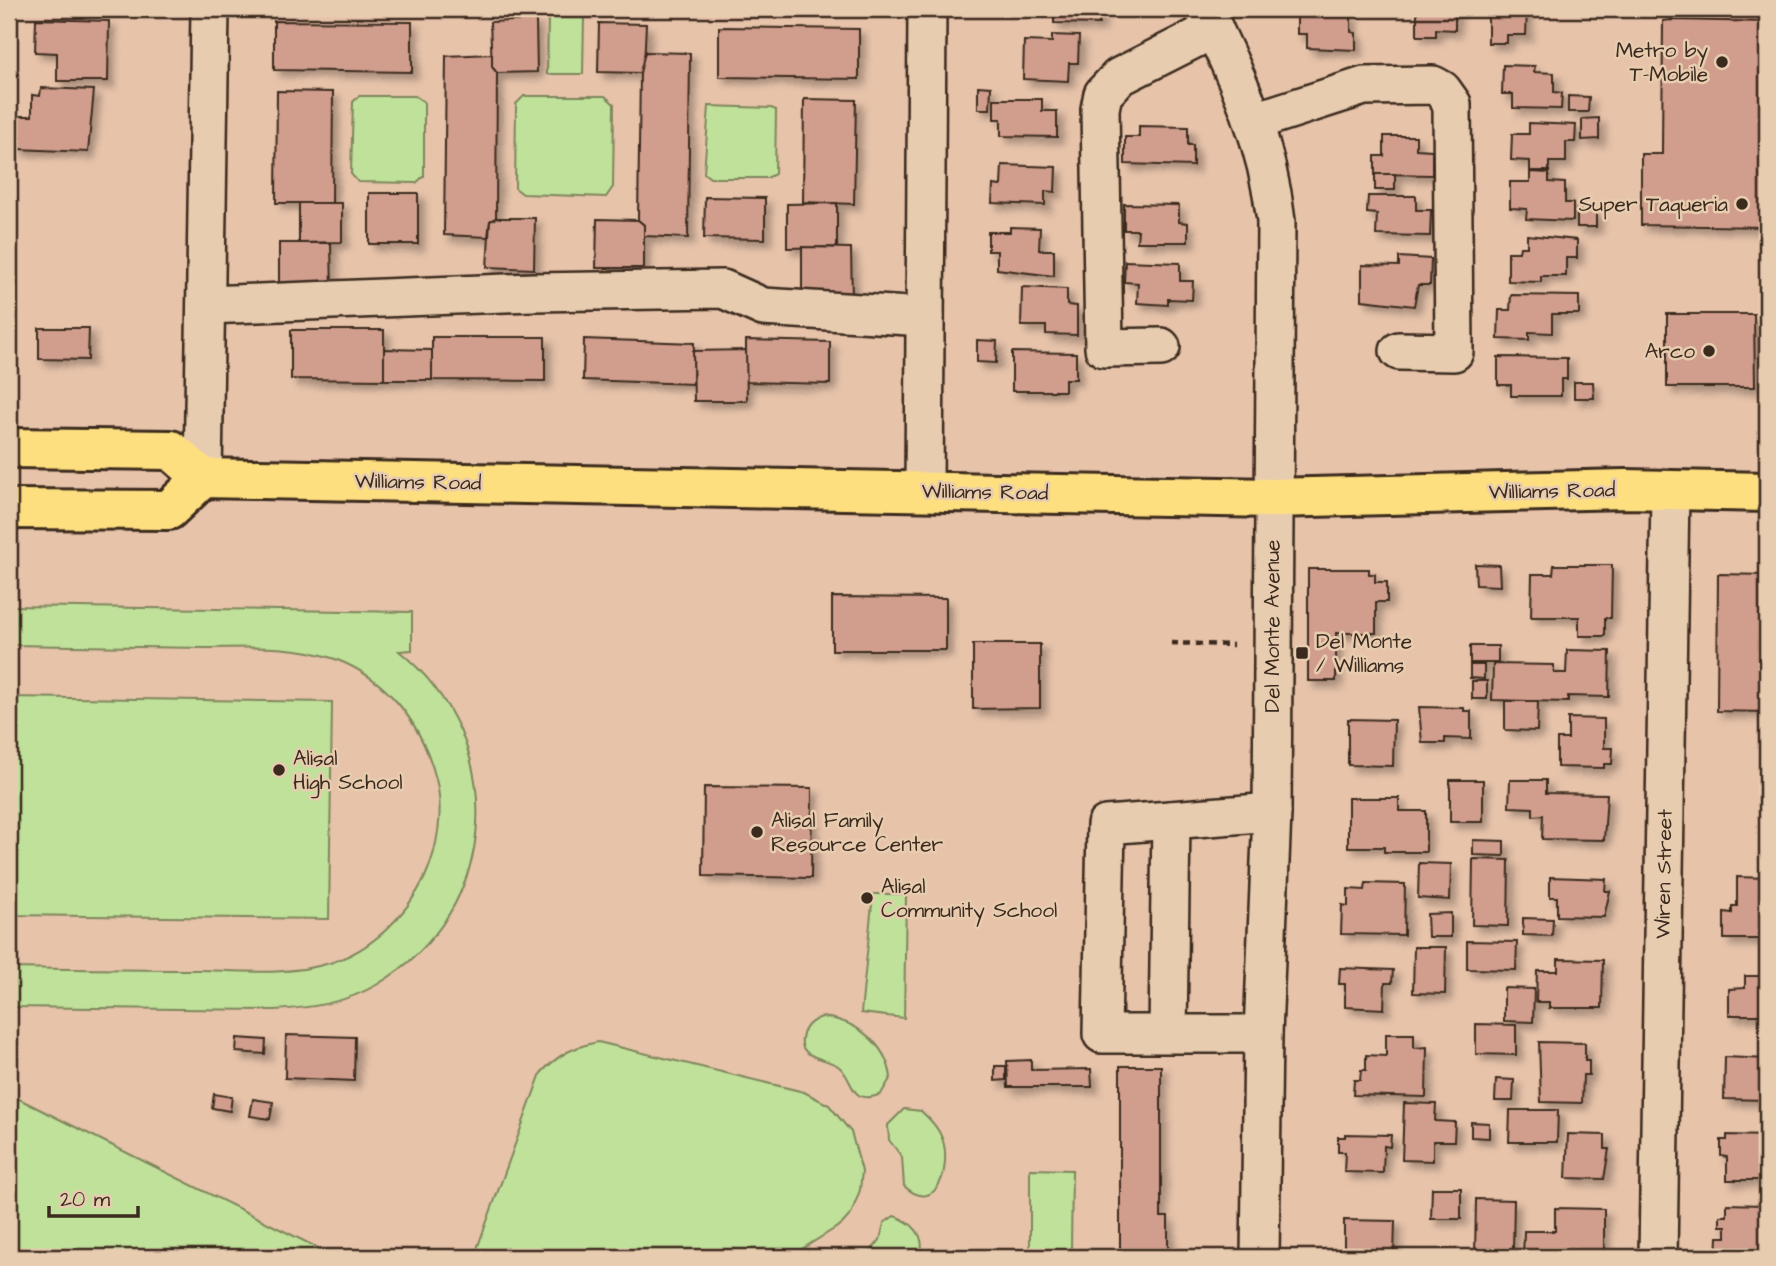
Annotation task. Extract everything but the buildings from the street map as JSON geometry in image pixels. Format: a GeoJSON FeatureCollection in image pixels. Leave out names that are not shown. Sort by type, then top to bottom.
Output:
{"type":"FeatureCollection","features":[{"type":"Feature","properties":{"kind":"main road"},"geometry":{"type":"LineString","coordinates":[[9,448],[171,450],[204,478],[169,510],[9,509]]}},
{"type":"Feature","properties":{"kind":"main road","name":"Williams Road"},"geometry":{"type":"LineString","coordinates":[[204,478],[1273,498],[1670,491],[1767,492]]}},
{"type":"Feature","properties":{"kind":"street"},"geometry":{"type":"LineString","coordinates":[[204,478],[210,9]]}},
{"type":"Feature","properties":{"kind":"street"},"geometry":{"type":"LineString","coordinates":[[898,9],[927,9],[923,491]]}},
{"type":"Feature","properties":{"kind":"street"},"geometry":{"type":"LineString","coordinates":[[1161,347],[1104,348],[1100,109],[1103,94],[1119,77],[1209,19]]}},
{"type":"Feature","properties":{"kind":"street","name":"Del Monte Avenue"},"geometry":{"type":"LineString","coordinates":[[1209,19],[1255,121],[1271,180],[1276,221],[1272,812],[1262,1034],[1260,1257]]}},
{"type":"Feature","properties":{"kind":"street"},"geometry":{"type":"LineString","coordinates":[[1255,121],[1364,86],[1433,85],[1442,90],[1452,104],[1454,352],[1398,351]]}},
{"type":"Feature","properties":{"kind":"street"},"geometry":{"type":"LineString","coordinates":[[206,305],[533,292],[723,289],[763,307],[925,317]]}},
{"type":"Feature","properties":{"kind":"street","name":"Wiren Street"},"geometry":{"type":"LineString","coordinates":[[1658,1257],[1670,491]]}},
{"type":"Feature","properties":{"kind":"street"},"geometry":{"type":"LineString","coordinates":[[1262,1034],[1102,1034],[1106,825],[1272,812]]}},
{"type":"Feature","properties":{"kind":"street"},"geometry":{"type":"LineString","coordinates":[[1168,1033],[1171,820]]}},
{"type":"Feature","properties":{"kind":"path"},"geometry":{"type":"LineString","coordinates":[[1171,643],[1233,645]]}},
{"type":"Feature","properties":{"kind":"green space"},"geometry":{"type":"Polygon","coordinates":[[[548,15],[584,16],[583,74],[547,74],[548,15]]]}},
{"type":"Feature","properties":{"kind":"green space"},"geometry":{"type":"Polygon","coordinates":[[[359,96],[415,96],[424,102],[424,176],[416,183],[358,182],[351,174],[353,102],[359,96]]]}},
{"type":"Feature","properties":{"kind":"green space"},"geometry":{"type":"Polygon","coordinates":[[[524,96],[605,96],[614,104],[613,187],[606,197],[523,194],[515,188],[516,104],[524,96]]]}},
{"type":"Feature","properties":{"kind":"green space"},"geometry":{"type":"Polygon","coordinates":[[[709,106],[776,110],[775,174],[767,178],[710,178],[704,173],[709,106]]]}},
{"type":"Feature","properties":{"kind":"green space"},"geometry":{"type":"Polygon","coordinates":[[[9,606],[412,612],[412,650],[399,651],[435,688],[460,731],[474,777],[477,824],[469,870],[449,914],[419,952],[378,984],[353,996],[328,1003],[275,1010],[9,1007],[9,968],[265,972],[314,967],[360,950],[398,918],[425,877],[438,829],[439,803],[430,759],[422,740],[400,706],[372,679],[335,659],[287,649],[9,645],[9,606]]]}},
{"type":"Feature","properties":{"kind":"green space"},"geometry":{"type":"Polygon","coordinates":[[[9,697],[332,702],[329,919],[9,915],[9,697]]]}},
{"type":"Feature","properties":{"kind":"green space"},"geometry":{"type":"Polygon","coordinates":[[[873,894],[906,894],[904,1018],[861,1013],[873,894]]]}},
{"type":"Feature","properties":{"kind":"green space"},"geometry":{"type":"Polygon","coordinates":[[[822,1017],[857,1028],[876,1044],[888,1065],[891,1077],[881,1094],[863,1097],[857,1094],[838,1066],[807,1053],[803,1048],[806,1028],[822,1017]]]}},
{"type":"Feature","properties":{"kind":"green space"},"geometry":{"type":"Polygon","coordinates":[[[598,1042],[804,1092],[829,1105],[851,1132],[862,1171],[860,1190],[851,1214],[842,1224],[789,1257],[474,1257],[541,1073],[567,1052],[598,1042]]]}},
{"type":"Feature","properties":{"kind":"green space"},"geometry":{"type":"Polygon","coordinates":[[[9,1094],[336,1257],[9,1257],[9,1094]]]}},
{"type":"Feature","properties":{"kind":"green space"},"geometry":{"type":"Polygon","coordinates":[[[904,1109],[921,1111],[938,1130],[945,1149],[940,1183],[934,1191],[926,1195],[916,1194],[904,1186],[902,1157],[889,1140],[888,1125],[904,1109]]]}},
{"type":"Feature","properties":{"kind":"green space"},"geometry":{"type":"Polygon","coordinates":[[[1030,1169],[1072,1170],[1071,1250],[1030,1250],[1030,1169]]]}},
{"type":"Feature","properties":{"kind":"green space"},"geometry":{"type":"Polygon","coordinates":[[[894,1216],[917,1231],[922,1243],[920,1257],[866,1257],[880,1240],[884,1223],[894,1216]]]}},
{"type":"Feature","properties":{"kind":"place","name":"Metro by T-Mobile"},"geometry":{"type":"Point","coordinates":[1722,62]}},
{"type":"Feature","properties":{"kind":"place","name":"Super Taqueria"},"geometry":{"type":"Point","coordinates":[1742,204]}},
{"type":"Feature","properties":{"kind":"place","name":"Arco"},"geometry":{"type":"Point","coordinates":[1709,351]}},
{"type":"Feature","properties":{"kind":"place","name":"Del Monte / Williams"},"geometry":{"type":"Point","coordinates":[1302,653]}},
{"type":"Feature","properties":{"kind":"place","name":"Alisal High School"},"geometry":{"type":"Point","coordinates":[279,770]}},
{"type":"Feature","properties":{"kind":"place","name":"Alisal Family Resource Center"},"geometry":{"type":"Point","coordinates":[757,832]}},
{"type":"Feature","properties":{"kind":"place","name":"Alisal Community School"},"geometry":{"type":"Point","coordinates":[867,898]}}]}
